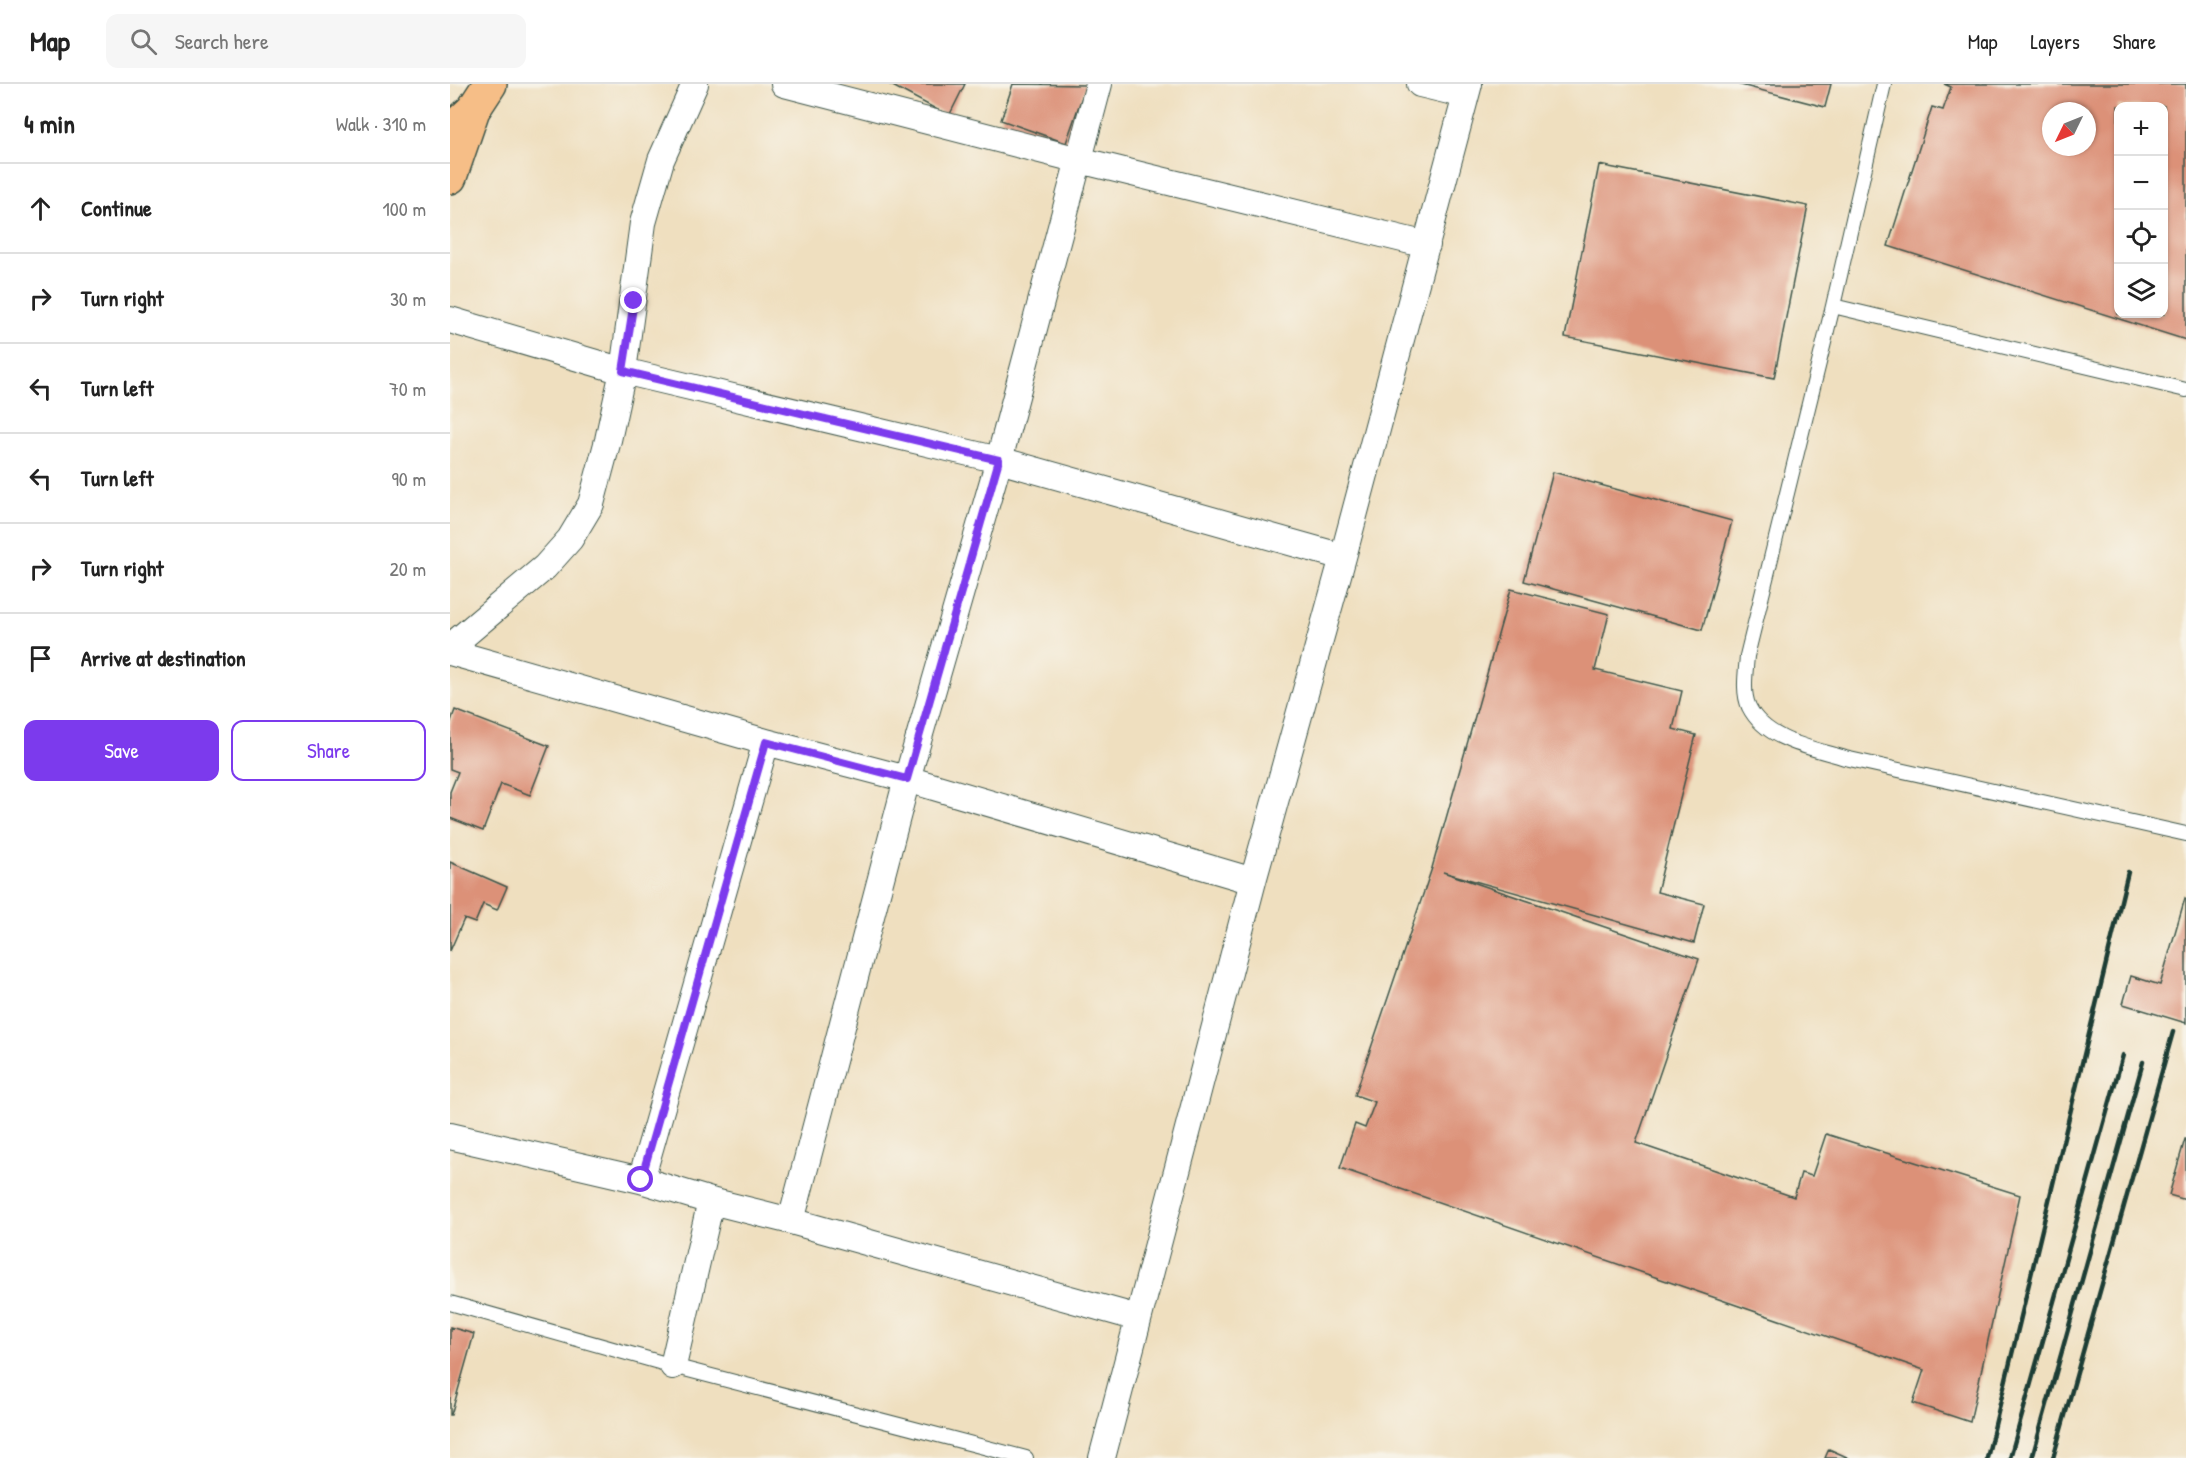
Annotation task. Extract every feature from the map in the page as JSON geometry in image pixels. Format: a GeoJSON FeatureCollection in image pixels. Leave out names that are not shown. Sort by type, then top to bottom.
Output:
{"type":"FeatureCollection","features":[{"type":"Feature","properties":{"kind":"main road"},"geometry":{"type":"LineString","coordinates":[[450,177],[471,109]]}},
{"type":"Feature","properties":{"kind":"street"},"geometry":{"type":"LineString","coordinates":[[450,647],[544,567],[570,539],[591,504],[609,440],[623,371],[643,223],[661,160],[694,84]]}},
{"type":"Feature","properties":{"kind":"street"},"geometry":{"type":"LineString","coordinates":[[784,84],[1079,160],[1427,244]]}},
{"type":"Feature","properties":{"kind":"street"},"geometry":{"type":"LineString","coordinates":[[790,1221],[907,779],[999,460],[1099,84]]}},
{"type":"Feature","properties":{"kind":"street"},"geometry":{"type":"LineString","coordinates":[[1102,1458],[1253,881],[1343,557],[1468,90],[1420,84]]}},
{"type":"Feature","properties":{"kind":"street"},"geometry":{"type":"LineString","coordinates":[[450,320],[623,371],[999,460],[1343,557]]}},
{"type":"Feature","properties":{"kind":"street"},"geometry":{"type":"LineString","coordinates":[[450,652],[766,742],[907,779],[1253,881]]}},
{"type":"Feature","properties":{"kind":"street"},"geometry":{"type":"LineString","coordinates":[[641,1180],[766,742]]}},
{"type":"Feature","properties":{"kind":"street"},"geometry":{"type":"LineString","coordinates":[[450,1136],[641,1180],[711,1202],[790,1221],[1138,1318]]}},
{"type":"Feature","properties":{"kind":"street"},"geometry":{"type":"LineString","coordinates":[[673,1366],[711,1202]]}},
{"type":"Feature","properties":{"kind":"lane"},"geometry":{"type":"LineString","coordinates":[[1884,84],[1833,306],[1747,656],[1746,690],[1749,706],[1759,721],[1774,733],[1845,758],[2186,834]]}},
{"type":"Feature","properties":{"kind":"lane"},"geometry":{"type":"LineString","coordinates":[[1833,306],[2186,390]]}},
{"type":"Feature","properties":{"kind":"lane"},"geometry":{"type":"LineString","coordinates":[[450,1303],[673,1366],[1026,1458]]}},
{"type":"Feature","properties":{"kind":"building"},"geometry":{"type":"Polygon","coordinates":[[[889,84],[965,84],[949,116],[889,84]]]}},
{"type":"Feature","properties":{"kind":"building"},"geometry":{"type":"Polygon","coordinates":[[[1013,84],[1086,85],[1066,143],[1001,120],[1013,84]]]}},
{"type":"Feature","properties":{"kind":"building"},"geometry":{"type":"Polygon","coordinates":[[[1737,84],[1831,84],[1825,107],[1737,84]]]}},
{"type":"Feature","properties":{"kind":"building"},"geometry":{"type":"Polygon","coordinates":[[[1944,84],[2186,84],[2186,340],[2116,318],[2168,318],[2168,102],[2114,102],[2114,317],[1888,246],[1932,107],[1943,110],[1951,87],[1944,84]]]}},
{"type":"Feature","properties":{"kind":"building"},"geometry":{"type":"Polygon","coordinates":[[[1599,165],[1808,206],[1774,378],[1565,337],[1599,165]]]}},
{"type":"Feature","properties":{"kind":"building"},"geometry":{"type":"Polygon","coordinates":[[[1553,472],[1732,521],[1702,630],[1524,581],[1553,472]]]}},
{"type":"Feature","properties":{"kind":"building"},"geometry":{"type":"Polygon","coordinates":[[[1511,589],[1609,614],[1595,670],[1682,691],[1673,729],[1696,735],[1657,892],[1704,904],[1694,943],[1443,872],[1699,959],[1636,1143],[1794,1197],[1801,1173],[1812,1176],[1826,1134],[2020,1195],[1970,1422],[1913,1403],[1924,1370],[1340,1168],[1355,1124],[1365,1128],[1375,1102],[1355,1095],[1432,868],[1511,589]]]}},
{"type":"Feature","properties":{"kind":"building"},"geometry":{"type":"Polygon","coordinates":[[[455,710],[549,746],[530,795],[501,784],[483,831],[450,818],[450,792],[458,772],[450,769],[450,724],[455,710]]]}},
{"type":"Feature","properties":{"kind":"building"},"geometry":{"type":"Polygon","coordinates":[[[450,862],[507,887],[497,910],[483,904],[475,923],[464,919],[450,951],[450,862]]]}},
{"type":"Feature","properties":{"kind":"building"},"geometry":{"type":"Polygon","coordinates":[[[2185,898],[2186,1023],[2123,1004],[2131,976],[2160,985],[2185,898]]]}},
{"type":"Feature","properties":{"kind":"building"},"geometry":{"type":"Polygon","coordinates":[[[2186,1139],[2186,1200],[2169,1195],[2186,1139]]]}},
{"type":"Feature","properties":{"kind":"building"},"geometry":{"type":"Polygon","coordinates":[[[450,1327],[474,1334],[451,1415],[450,1415],[450,1327]]]}},
{"type":"Feature","properties":{"kind":"building"},"geometry":{"type":"Polygon","coordinates":[[[1829,1449],[1849,1458],[1825,1458],[1829,1449]]]}},
{"type":"Feature","properties":{"kind":"railway"},"geometry":{"type":"LineString","coordinates":[[1987,1458],[2128,872]]}},
{"type":"Feature","properties":{"kind":"railway"},"geometry":{"type":"LineString","coordinates":[[2053,1458],[2173,1032]]}},
{"type":"Feature","properties":{"kind":"railway"},"geometry":{"type":"LineString","coordinates":[[2010,1458],[2123,1055]]}},
{"type":"Feature","properties":{"kind":"railway"},"geometry":{"type":"LineString","coordinates":[[2032,1458],[2143,1062]]}},
{"type":"Feature","properties":{"kind":"route"},"geometry":{"type":"LineString","coordinates":[[634,301],[623,371],[999,460],[907,779],[766,742],[641,1180]]}}]}
